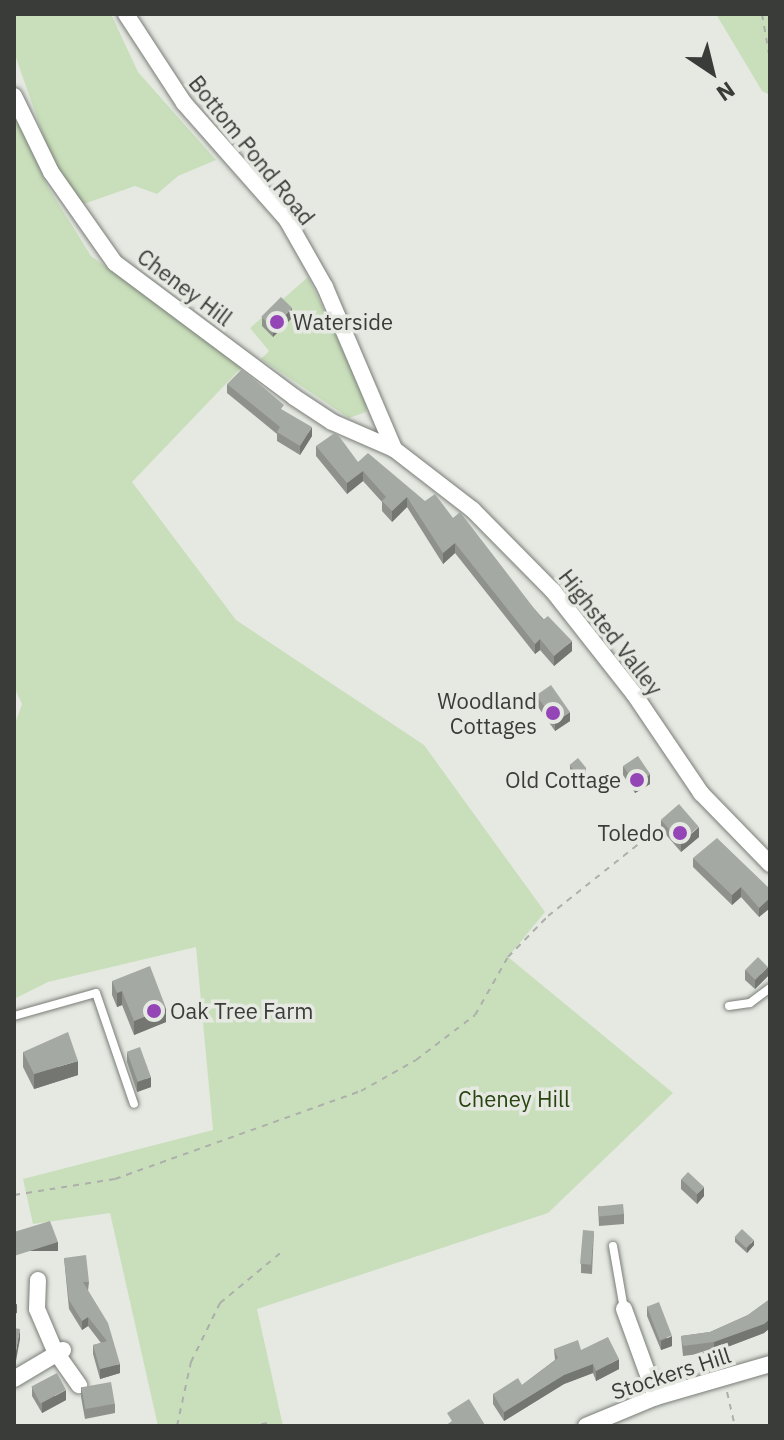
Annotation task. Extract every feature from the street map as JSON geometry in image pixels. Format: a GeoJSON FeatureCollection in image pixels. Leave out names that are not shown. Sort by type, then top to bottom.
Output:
{"type":"FeatureCollection","features":[{"type":"Feature","properties":{"kind":"street","name":"Bottom Pond Road"},"geometry":{"type":"LineString","coordinates":[[126,14],[184,103],[287,220],[325,287],[394,449]]}},
{"type":"Feature","properties":{"kind":"street","name":"Cheney Hill"},"geometry":{"type":"LineString","coordinates":[[14,96],[51,172],[115,263],[319,414],[394,449]]}},
{"type":"Feature","properties":{"kind":"street","name":"Highsted Valley"},"geometry":{"type":"LineString","coordinates":[[394,449],[473,510],[553,591],[634,694],[701,793],[770,864]]}},
{"type":"Feature","properties":{"kind":"street"},"geometry":{"type":"LineString","coordinates":[[38,1280],[37,1309],[79,1385]]}},
{"type":"Feature","properties":{"kind":"street"},"geometry":{"type":"LineString","coordinates":[[624,1309],[656,1397]]}},
{"type":"Feature","properties":{"kind":"street"},"geometry":{"type":"LineString","coordinates":[[14,1379],[60,1350]]}},
{"type":"Feature","properties":{"kind":"street","name":"Stockers Hill"},"geometry":{"type":"LineString","coordinates":[[586,1426],[656,1397],[770,1364]]}},
{"type":"Feature","properties":{"kind":"lane"},"geometry":{"type":"LineString","coordinates":[[729,1006],[750,1003],[770,988]]}},
{"type":"Feature","properties":{"kind":"lane"},"geometry":{"type":"LineString","coordinates":[[14,1016],[96,993],[134,1104]]}},
{"type":"Feature","properties":{"kind":"lane"},"geometry":{"type":"LineString","coordinates":[[613,1246],[624,1309]]}},
{"type":"Feature","properties":{"kind":"path"},"geometry":{"type":"LineString","coordinates":[[762,14],[770,60]]}},
{"type":"Feature","properties":{"kind":"path"},"geometry":{"type":"LineString","coordinates":[[14,1195],[115,1179],[361,1091],[416,1060],[475,1015],[508,957],[548,916],[667,821]]}},
{"type":"Feature","properties":{"kind":"path"},"geometry":{"type":"LineString","coordinates":[[177,1426],[191,1362],[220,1303],[284,1250]]}},
{"type":"Feature","properties":{"kind":"path"},"geometry":{"type":"LineString","coordinates":[[724,1377],[735,1426]]}},
{"type":"Feature","properties":{"kind":"path"},"geometry":{"type":"LineString","coordinates":[[249,1426],[269,1423]]}},
{"type":"Feature","properties":{"kind":"green space"},"geometry":{"type":"Polygon","coordinates":[[[14,14],[111,14],[138,72],[216,160],[178,176],[157,194],[135,186],[78,206],[50,155],[14,52],[14,14]]]}},
{"type":"Feature","properties":{"kind":"green space"},"geometry":{"type":"Polygon","coordinates":[[[716,14],[770,14],[770,95],[762,91],[716,14]]]}},
{"type":"Feature","properties":{"kind":"green space"},"geometry":{"type":"Polygon","coordinates":[[[14,113],[48,187],[91,256],[243,366],[132,482],[236,620],[424,745],[545,912],[508,957],[673,1093],[548,1213],[257,1309],[283,1426],[158,1426],[110,1213],[33,1224],[23,1179],[213,1130],[196,947],[48,982],[14,999],[14,726],[22,704],[14,687],[14,113]]]}},
{"type":"Feature","properties":{"kind":"green space"},"geometry":{"type":"Polygon","coordinates":[[[308,277],[368,402],[366,412],[349,418],[261,359],[269,351],[250,328],[308,277]]]}},
{"type":"Feature","properties":{"kind":"building"},"geometry":{"type":"Polygon","coordinates":[[[281,297],[292,308],[273,328],[261,317],[281,297]]]}},
{"type":"Feature","properties":{"kind":"building"},"geometry":{"type":"Polygon","coordinates":[[[242,369],[284,405],[281,409],[312,427],[300,446],[277,432],[280,427],[227,384],[242,369]]]}},
{"type":"Feature","properties":{"kind":"building"},"geometry":{"type":"Polygon","coordinates":[[[336,432],[358,462],[368,453],[425,501],[435,494],[453,518],[460,512],[543,620],[548,616],[572,641],[554,656],[540,639],[535,644],[455,543],[443,553],[407,497],[392,511],[382,501],[386,497],[363,471],[347,483],[316,446],[336,432]]]}},
{"type":"Feature","properties":{"kind":"building"},"geometry":{"type":"Polygon","coordinates":[[[551,685],[570,712],[555,722],[536,695],[551,685]]]}},
{"type":"Feature","properties":{"kind":"building"},"geometry":{"type":"Polygon","coordinates":[[[638,756],[650,774],[635,784],[623,766],[638,756]]]}},
{"type":"Feature","properties":{"kind":"building"},"geometry":{"type":"Polygon","coordinates":[[[578,758],[586,768],[578,775],[569,765],[578,758]]]}},
{"type":"Feature","properties":{"kind":"building"},"geometry":{"type":"Polygon","coordinates":[[[679,804],[699,827],[681,842],[661,820],[679,804]]]}},
{"type":"Feature","properties":{"kind":"building"},"geometry":{"type":"Polygon","coordinates":[[[717,838],[770,889],[770,898],[759,908],[741,887],[732,895],[693,858],[717,838]]]}},
{"type":"Feature","properties":{"kind":"building"},"geometry":{"type":"Polygon","coordinates":[[[758,957],[768,967],[755,980],[745,970],[758,957]]]}},
{"type":"Feature","properties":{"kind":"building"},"geometry":{"type":"Polygon","coordinates":[[[150,966],[166,1008],[134,1021],[122,991],[117,993],[112,981],[150,966]]]}},
{"type":"Feature","properties":{"kind":"building"},"geometry":{"type":"Polygon","coordinates":[[[68,1032],[78,1061],[34,1074],[23,1052],[68,1032]]]}},
{"type":"Feature","properties":{"kind":"building"},"geometry":{"type":"Polygon","coordinates":[[[140,1047],[151,1077],[138,1082],[127,1052],[140,1047]]]}},
{"type":"Feature","properties":{"kind":"building"},"geometry":{"type":"Polygon","coordinates":[[[688,1172],[704,1187],[697,1194],[681,1179],[688,1172]]]}},
{"type":"Feature","properties":{"kind":"building"},"geometry":{"type":"Polygon","coordinates":[[[623,1204],[624,1214],[599,1217],[598,1207],[623,1204]]]}},
{"type":"Feature","properties":{"kind":"building"},"geometry":{"type":"Polygon","coordinates":[[[50,1221],[58,1242],[14,1256],[14,1232],[50,1221]]]}},
{"type":"Feature","properties":{"kind":"building"},"geometry":{"type":"Polygon","coordinates":[[[742,1229],[754,1240],[746,1248],[734,1237],[742,1229]]]}},
{"type":"Feature","properties":{"kind":"building"},"geometry":{"type":"Polygon","coordinates":[[[583,1230],[594,1231],[591,1265],[580,1264],[583,1230]]]}},
{"type":"Feature","properties":{"kind":"building"},"geometry":{"type":"Polygon","coordinates":[[[86,1255],[89,1282],[83,1282],[108,1323],[120,1364],[100,1369],[93,1345],[107,1341],[88,1317],[82,1321],[69,1300],[64,1258],[86,1255]]]}},
{"type":"Feature","properties":{"kind":"building"},"geometry":{"type":"Polygon","coordinates":[[[770,1299],[770,1319],[764,1324],[714,1342],[683,1346],[681,1336],[710,1332],[748,1315],[770,1299]]]}},
{"type":"Feature","properties":{"kind":"building"},"geometry":{"type":"Polygon","coordinates":[[[659,1302],[672,1336],[660,1340],[647,1307],[659,1302]]]}},
{"type":"Feature","properties":{"kind":"building"},"geometry":{"type":"Polygon","coordinates":[[[14,1328],[20,1329],[15,1356],[14,1356],[14,1328]]]}},
{"type":"Feature","properties":{"kind":"building"},"geometry":{"type":"Polygon","coordinates":[[[608,1337],[619,1359],[596,1371],[593,1364],[564,1375],[504,1412],[493,1394],[518,1378],[522,1385],[558,1358],[554,1349],[578,1340],[581,1350],[608,1337]]]}},
{"type":"Feature","properties":{"kind":"building"},"geometry":{"type":"Polygon","coordinates":[[[57,1373],[66,1390],[40,1403],[31,1387],[57,1373]]]}},
{"type":"Feature","properties":{"kind":"building"},"geometry":{"type":"Polygon","coordinates":[[[111,1382],[115,1404],[85,1409],[81,1387],[111,1382]]]}},
{"type":"Feature","properties":{"kind":"building"},"geometry":{"type":"Polygon","coordinates":[[[469,1399],[485,1425],[445,1426],[452,1421],[447,1413],[469,1399]]]}},
{"type":"Feature","properties":{"kind":"place","name":"Waterside"},"geometry":{"type":"Point","coordinates":[277,322]}},
{"type":"Feature","properties":{"kind":"place","name":"Woodland Cottages"},"geometry":{"type":"Point","coordinates":[553,713]}},
{"type":"Feature","properties":{"kind":"place","name":"Old Cottage"},"geometry":{"type":"Point","coordinates":[637,780]}},
{"type":"Feature","properties":{"kind":"place","name":"Toledo"},"geometry":{"type":"Point","coordinates":[680,833]}},
{"type":"Feature","properties":{"kind":"place","name":"Oak Tree Farm"},"geometry":{"type":"Point","coordinates":[154,1011]}}]}
